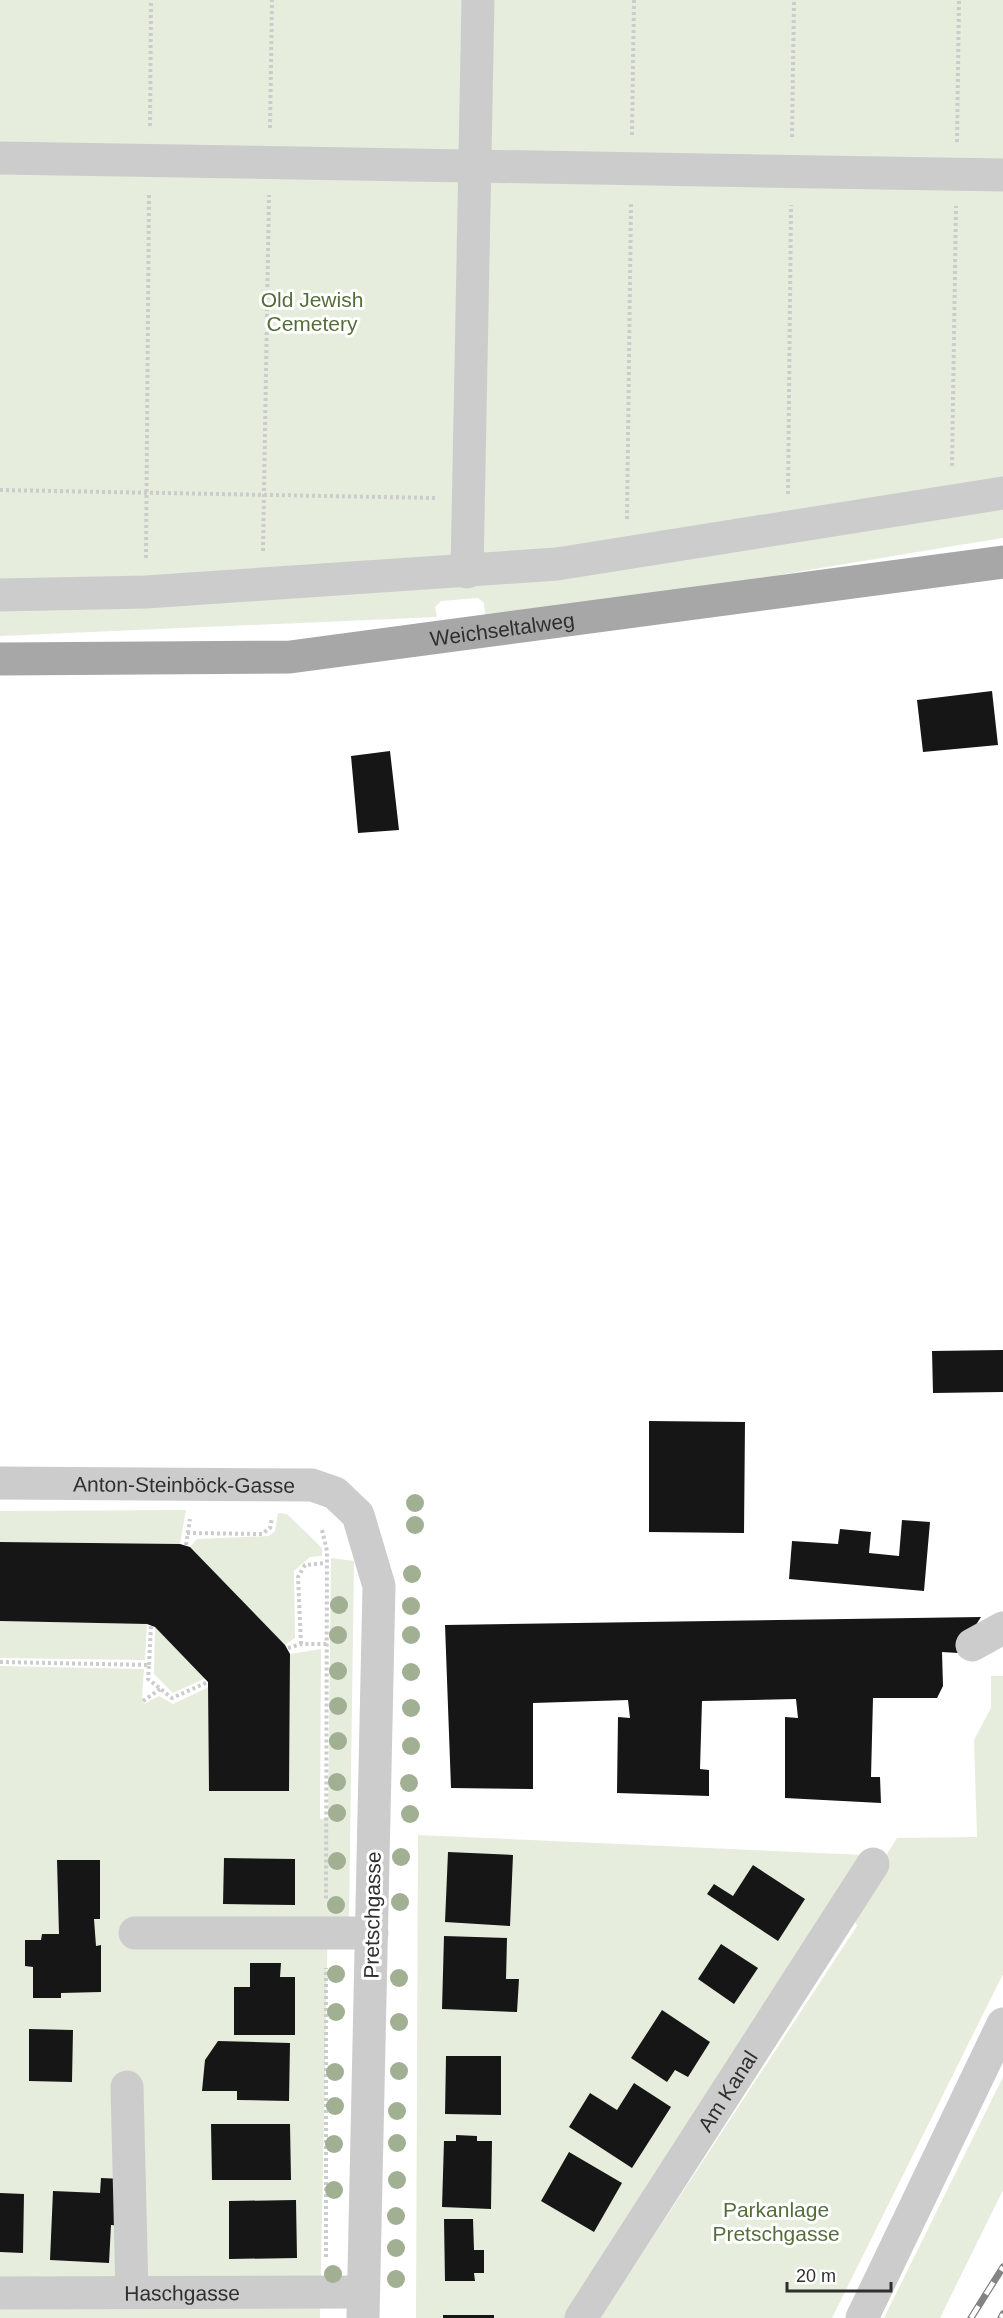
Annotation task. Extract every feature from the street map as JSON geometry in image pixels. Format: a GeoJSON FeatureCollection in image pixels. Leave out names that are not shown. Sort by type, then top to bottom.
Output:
{"type":"FeatureCollection","features":[{"type":"Feature","properties":{"kind":"main road","name":"Weichseltalweg"},"geometry":{"type":"LineString","coordinates":[[0,659],[290,657],[1003,562]]}},
{"type":"Feature","properties":{"kind":"street"},"geometry":{"type":"LineString","coordinates":[[467,572],[473,166],[478,0]]}},
{"type":"Feature","properties":{"kind":"street"},"geometry":{"type":"LineString","coordinates":[[0,158],[1003,175]]}},
{"type":"Feature","properties":{"kind":"street"},"geometry":{"type":"LineString","coordinates":[[0,595],[146,592],[467,572],[557,564],[952,503],[1003,493]]}},
{"type":"Feature","properties":{"kind":"street","name":"Anton-Steinböck-Gasse"},"geometry":{"type":"LineString","coordinates":[[0,1483],[312,1485],[335,1493],[358,1515]]}},
{"type":"Feature","properties":{"kind":"street","name":"Pretschgasse"},"geometry":{"type":"LineString","coordinates":[[358,1515],[379,1586],[363,2305]]}},
{"type":"Feature","properties":{"kind":"street"},"geometry":{"type":"LineString","coordinates":[[972,1645],[1003,1628]]}},
{"type":"Feature","properties":{"kind":"street","name":"Am Kanal"},"geometry":{"type":"LineString","coordinates":[[580,2318],[873,1864]]}},
{"type":"Feature","properties":{"kind":"street"},"geometry":{"type":"LineString","coordinates":[[135,1933],[372,1933]]}},
{"type":"Feature","properties":{"kind":"street"},"geometry":{"type":"LineString","coordinates":[[862,2318],[1003,2024]]}},
{"type":"Feature","properties":{"kind":"street"},"geometry":{"type":"LineString","coordinates":[[127,2087],[132,2292]]}},
{"type":"Feature","properties":{"kind":"street","name":"Haschgasse"},"geometry":{"type":"LineString","coordinates":[[0,2293],[132,2292],[363,2305]]}},
{"type":"Feature","properties":{"kind":"path"},"geometry":{"type":"LineString","coordinates":[[146,592],[151,0]]}},
{"type":"Feature","properties":{"kind":"path"},"geometry":{"type":"LineString","coordinates":[[264,584],[263,495],[272,0]]}},
{"type":"Feature","properties":{"kind":"path"},"geometry":{"type":"LineString","coordinates":[[626,553],[634,0]]}},
{"type":"Feature","properties":{"kind":"path"},"geometry":{"type":"LineString","coordinates":[[788,528],[794,0]]}},
{"type":"Feature","properties":{"kind":"path"},"geometry":{"type":"LineString","coordinates":[[952,503],[959,0]]}},
{"type":"Feature","properties":{"kind":"path"},"geometry":{"type":"LineString","coordinates":[[0,490],[468,499]]}},
{"type":"Feature","properties":{"kind":"path"},"geometry":{"type":"LineString","coordinates":[[187,1533],[262,1534],[270,1528],[277,1483]]}},
{"type":"Feature","properties":{"kind":"path"},"geometry":{"type":"LineString","coordinates":[[186,1545],[190,1515]]}},
{"type":"Feature","properties":{"kind":"path"},"geometry":{"type":"LineString","coordinates":[[301,1644],[298,1577],[305,1565],[326,1563]]}},
{"type":"Feature","properties":{"kind":"path"},"geometry":{"type":"LineString","coordinates":[[151,1625],[148,1679],[172,1698],[208,1682]]}},
{"type":"Feature","properties":{"kind":"path"},"geometry":{"type":"LineString","coordinates":[[288,1648],[301,1644],[326,1644]]}},
{"type":"Feature","properties":{"kind":"path"},"geometry":{"type":"LineString","coordinates":[[0,1662],[149,1665]]}},
{"type":"Feature","properties":{"kind":"path"},"geometry":{"type":"LineString","coordinates":[[143,1701],[160,1689]]}},
{"type":"Feature","properties":{"kind":"green space","name":"Old Jewish Cemetery"},"geometry":{"type":"Polygon","coordinates":[[[0,0],[1003,0],[1003,538],[744,581],[550,608],[485,614],[484,603],[478,598],[441,601],[435,607],[437,617],[0,636],[0,0]]]}},
{"type":"Feature","properties":{"kind":"green space"},"geometry":{"type":"Polygon","coordinates":[[[186,1510],[180,1544],[0,1542],[0,1511],[186,1510]]]}},
{"type":"Feature","properties":{"kind":"green space"},"geometry":{"type":"Polygon","coordinates":[[[278,1513],[287,1514],[322,1548],[322,1556],[310,1557],[294,1571],[295,1638],[285,1645],[190,1547],[197,1539],[269,1536],[275,1531],[278,1513]]]}},
{"type":"Feature","properties":{"kind":"green space"},"geometry":{"type":"Polygon","coordinates":[[[331,1558],[354,1561],[349,1919],[328,1918],[320,2318],[0,2318],[0,1666],[144,1669],[142,1697],[144,1704],[159,1696],[173,1704],[209,1687],[209,1791],[289,1791],[290,1654],[321,1649],[320,1819],[328,1819],[331,1558]]]}},
{"type":"Feature","properties":{"kind":"green space"},"geometry":{"type":"Polygon","coordinates":[[[0,1621],[147,1624],[145,1660],[0,1658],[0,1621]]]}},
{"type":"Feature","properties":{"kind":"green space"},"geometry":{"type":"Polygon","coordinates":[[[155,1627],[206,1678],[173,1693],[154,1674],[155,1627]]]}},
{"type":"Feature","properties":{"kind":"green space","name":"Parkanlage Pretschgasse"},"geometry":{"type":"Polygon","coordinates":[[[991,1676],[1003,1676],[1003,1974],[832,2318],[600,2318],[857,1926],[851,1911],[897,1838],[977,1837],[974,1740],[991,1708],[991,1676]]]}},
{"type":"Feature","properties":{"kind":"green space"},"geometry":{"type":"Polygon","coordinates":[[[418,1835],[865,1855],[567,2318],[416,2318],[418,1835]]]}},
{"type":"Feature","properties":{"kind":"green space"},"geometry":{"type":"Polygon","coordinates":[[[1003,2077],[1003,2190],[940,2318],[884,2318],[1003,2077]]]}},
{"type":"Feature","properties":{"kind":"building"},"geometry":{"type":"Polygon","coordinates":[[[992,691],[998,745],[923,752],[917,700],[992,691]]]}},
{"type":"Feature","properties":{"kind":"building"},"geometry":{"type":"Polygon","coordinates":[[[390,751],[399,830],[358,833],[351,756],[390,751]]]}},
{"type":"Feature","properties":{"kind":"building"},"geometry":{"type":"Polygon","coordinates":[[[1003,1350],[1003,1392],[933,1393],[932,1351],[1003,1350]]]}},
{"type":"Feature","properties":{"kind":"building"},"geometry":{"type":"Polygon","coordinates":[[[649,1421],[745,1422],[744,1533],[649,1532],[649,1421]]]}},
{"type":"Feature","properties":{"kind":"building"},"geometry":{"type":"Polygon","coordinates":[[[902,1520],[930,1522],[924,1591],[789,1579],[792,1541],[838,1544],[840,1529],[871,1532],[869,1553],[899,1556],[902,1520]]]}},
{"type":"Feature","properties":{"kind":"building"},"geometry":{"type":"Polygon","coordinates":[[[0,1542],[180,1544],[190,1547],[285,1645],[290,1654],[289,1791],[209,1791],[208,1682],[155,1627],[147,1624],[0,1621],[0,1542]]]}},
{"type":"Feature","properties":{"kind":"building"},"geometry":{"type":"Polygon","coordinates":[[[981,1617],[958,1653],[942,1652],[943,1686],[937,1698],[873,1698],[871,1777],[880,1777],[881,1803],[785,1798],[785,1717],[798,1718],[796,1699],[702,1701],[700,1769],[709,1770],[709,1796],[617,1793],[618,1717],[630,1718],[628,1700],[533,1703],[533,1789],[451,1788],[445,1625],[981,1617]]]}},
{"type":"Feature","properties":{"kind":"building"},"geometry":{"type":"Polygon","coordinates":[[[448,1852],[513,1855],[510,1926],[445,1922],[448,1852]]]}},
{"type":"Feature","properties":{"kind":"building"},"geometry":{"type":"Polygon","coordinates":[[[224,1858],[295,1859],[295,1905],[223,1904],[224,1858]]]}},
{"type":"Feature","properties":{"kind":"building"},"geometry":{"type":"Polygon","coordinates":[[[57,1860],[100,1860],[100,1919],[94,1919],[96,1946],[101,1945],[101,1992],[61,1993],[61,1998],[33,1998],[33,1967],[25,1966],[25,1940],[41,1940],[42,1934],[59,1934],[57,1860]]]}},
{"type":"Feature","properties":{"kind":"building"},"geometry":{"type":"Polygon","coordinates":[[[753,1865],[805,1899],[778,1941],[707,1894],[714,1884],[733,1896],[753,1865]]]}},
{"type":"Feature","properties":{"kind":"building"},"geometry":{"type":"Polygon","coordinates":[[[444,1936],[507,1938],[506,1979],[519,1979],[517,2012],[442,2009],[444,1936]]]}},
{"type":"Feature","properties":{"kind":"building"},"geometry":{"type":"Polygon","coordinates":[[[721,1944],[758,1968],[734,2004],[698,1979],[721,1944]]]}},
{"type":"Feature","properties":{"kind":"building"},"geometry":{"type":"Polygon","coordinates":[[[250,1963],[281,1963],[280,1977],[295,1977],[295,2035],[234,2035],[234,1987],[250,1987],[250,1963]]]}},
{"type":"Feature","properties":{"kind":"building"},"geometry":{"type":"Polygon","coordinates":[[[662,2010],[710,2042],[688,2077],[675,2070],[667,2082],[631,2058],[662,2010]]]}},
{"type":"Feature","properties":{"kind":"building"},"geometry":{"type":"Polygon","coordinates":[[[29,2029],[73,2030],[72,2082],[29,2081],[29,2029]]]}},
{"type":"Feature","properties":{"kind":"building"},"geometry":{"type":"Polygon","coordinates":[[[218,2041],[290,2043],[289,2101],[237,2100],[237,2091],[202,2091],[205,2060],[218,2041]]]}},
{"type":"Feature","properties":{"kind":"building"},"geometry":{"type":"Polygon","coordinates":[[[446,2056],[501,2056],[501,2115],[445,2114],[446,2056]]]}},
{"type":"Feature","properties":{"kind":"building"},"geometry":{"type":"Polygon","coordinates":[[[634,2083],[671,2107],[632,2168],[569,2127],[590,2093],[617,2110],[634,2083]]]}},
{"type":"Feature","properties":{"kind":"building"},"geometry":{"type":"Polygon","coordinates":[[[211,2124],[290,2124],[291,2180],[212,2180],[211,2124]]]}},
{"type":"Feature","properties":{"kind":"building"},"geometry":{"type":"Polygon","coordinates":[[[456,2135],[477,2136],[477,2141],[492,2141],[491,2209],[442,2207],[444,2141],[456,2141],[456,2135]]]}},
{"type":"Feature","properties":{"kind":"building"},"geometry":{"type":"Polygon","coordinates":[[[569,2152],[622,2183],[594,2232],[541,2201],[569,2152]]]}},
{"type":"Feature","properties":{"kind":"building"},"geometry":{"type":"Polygon","coordinates":[[[101,2178],[124,2179],[122,2226],[111,2225],[109,2263],[50,2260],[53,2191],[100,2193],[101,2178]]]}},
{"type":"Feature","properties":{"kind":"building"},"geometry":{"type":"Polygon","coordinates":[[[0,2193],[24,2194],[23,2253],[0,2252],[0,2193]]]}},
{"type":"Feature","properties":{"kind":"building"},"geometry":{"type":"Polygon","coordinates":[[[296,2200],[297,2258],[229,2259],[229,2201],[296,2200]]]}},
{"type":"Feature","properties":{"kind":"building"},"geometry":{"type":"Polygon","coordinates":[[[444,2219],[473,2219],[474,2250],[484,2250],[484,2273],[474,2273],[475,2281],[445,2281],[444,2219]]]}},
{"type":"Feature","properties":{"kind":"building"},"geometry":{"type":"Polygon","coordinates":[[[443,2315],[494,2315],[494,2318],[443,2318],[443,2315]]]}},
{"type":"Feature","properties":{"kind":"railway"},"geometry":{"type":"LineString","coordinates":[[971,2318],[1003,2267]]}},
{"type":"Feature","properties":{"kind":"railway"},"geometry":{"type":"LineString","coordinates":[[1001,2318],[1003,2314]]}}]}
